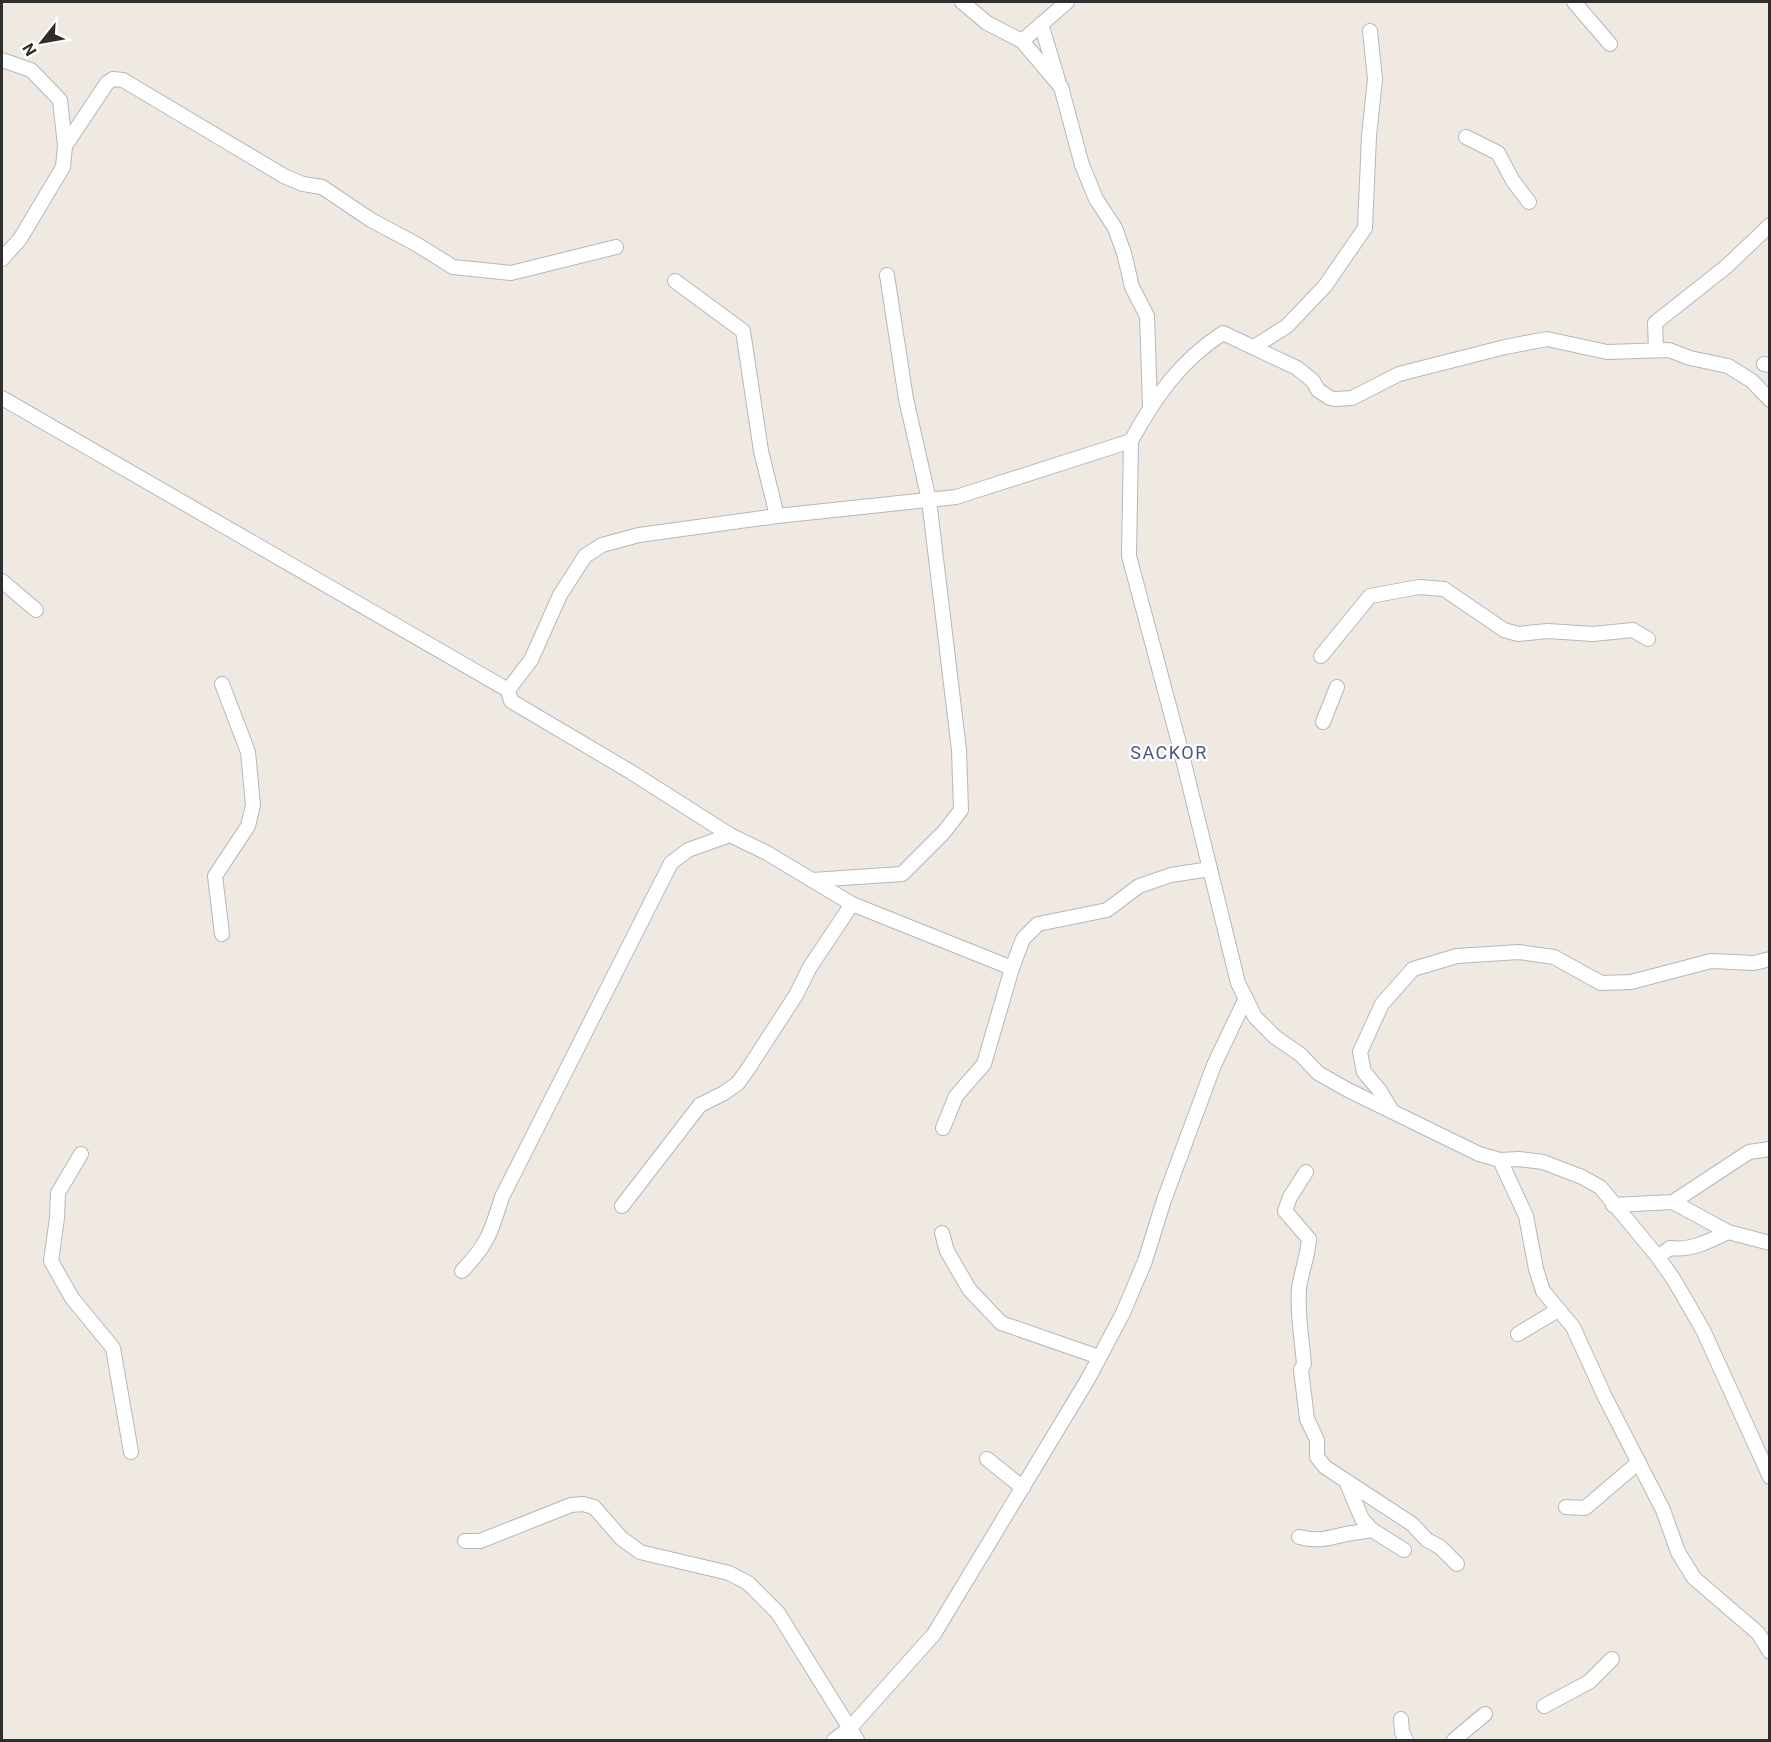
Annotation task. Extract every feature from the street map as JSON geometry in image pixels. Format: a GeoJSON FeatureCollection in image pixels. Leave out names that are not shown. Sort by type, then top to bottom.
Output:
{"type":"FeatureCollection","features":[{"type":"Feature","properties":{"kind":"street"},"geometry":{"type":"LineString","coordinates":[[962,2],[987,23],[1022,41],[1060,87]]}},
{"type":"Feature","properties":{"kind":"street"},"geometry":{"type":"LineString","coordinates":[[1022,41],[1067,2]]}},
{"type":"Feature","properties":{"kind":"street"},"geometry":{"type":"LineString","coordinates":[[1574,2],[1611,44]]}},
{"type":"Feature","properties":{"kind":"street"},"geometry":{"type":"LineString","coordinates":[[1041,24],[1082,165],[1096,199],[1115,228],[1132,287],[1147,316],[1150,406]]}},
{"type":"Feature","properties":{"kind":"street"},"geometry":{"type":"LineString","coordinates":[[1254,347],[1287,326],[1325,286],[1365,228],[1369,136],[1375,79],[1370,31]]}},
{"type":"Feature","properties":{"kind":"street"},"geometry":{"type":"LineString","coordinates":[[2,60],[31,70],[60,100],[65,146],[63,167],[20,239],[2,259]]}},
{"type":"Feature","properties":{"kind":"street"},"geometry":{"type":"LineString","coordinates":[[65,146],[107,83],[112,79],[123,80],[284,176],[303,184],[322,187],[371,220],[453,267],[511,273],[616,247]]}},
{"type":"Feature","properties":{"kind":"street"},"geometry":{"type":"LineString","coordinates":[[1466,137],[1498,153],[1513,181],[1529,202]]}},
{"type":"Feature","properties":{"kind":"street"},"geometry":{"type":"LineString","coordinates":[[1656,349],[1655,323],[1727,267],[1770,225]]}},
{"type":"Feature","properties":{"kind":"street"},"geometry":{"type":"LineString","coordinates":[[812,880],[902,874],[944,832],[961,810],[959,750],[929,500],[906,399],[887,275]]}},
{"type":"Feature","properties":{"kind":"street"},"geometry":{"type":"LineString","coordinates":[[675,281],[743,331],[761,451],[777,516]]}},
{"type":"Feature","properties":{"kind":"street"},"geometry":{"type":"LineString","coordinates":[[1770,400],[1752,381],[1728,366],[1690,358],[1669,350],[1607,352],[1547,339],[1505,347],[1399,374],[1345,400],[1330,398],[1318,390],[1313,381],[1297,368],[1223,333],[1203,346],[1184,364],[1150,406],[1131,441],[1129,556],[1180,747],[1238,983],[1255,1017],[1275,1037],[1301,1054],[1318,1073],[1348,1090],[1479,1154],[1500,1160],[1519,1159],[1543,1162],[1582,1177],[1600,1187],[1658,1257],[1674,1280],[1703,1330],[1770,1477]]}},
{"type":"Feature","properties":{"kind":"street"},"geometry":{"type":"LineString","coordinates":[[2,398],[254,550],[508,690],[511,701],[632,772],[730,835],[767,853],[852,904],[1012,968]]}},
{"type":"Feature","properties":{"kind":"street"},"geometry":{"type":"LineString","coordinates":[[508,690],[531,660],[560,595],[585,556],[602,545],[639,535],[777,516],[956,497],[1131,441]]}},
{"type":"Feature","properties":{"kind":"street"},"geometry":{"type":"LineString","coordinates":[[2,581],[36,610]]}},
{"type":"Feature","properties":{"kind":"street"},"geometry":{"type":"LineString","coordinates":[[1321,656],[1370,596],[1419,586],[1444,589],[1504,630],[1518,634],[1548,631],[1593,634],[1633,630],[1648,639]]}},
{"type":"Feature","properties":{"kind":"street"},"geometry":{"type":"LineString","coordinates":[[222,684],[248,752],[253,805],[248,826],[215,876],[222,934]]}},
{"type":"Feature","properties":{"kind":"street"},"geometry":{"type":"LineString","coordinates":[[1323,722],[1337,687]]}},
{"type":"Feature","properties":{"kind":"street"},"geometry":{"type":"LineString","coordinates":[[462,1271],[478,1254],[490,1236],[502,1197],[671,863],[688,850],[730,835]]}},
{"type":"Feature","properties":{"kind":"street"},"geometry":{"type":"LineString","coordinates":[[943,1128],[956,1096],[984,1064],[1012,968],[1023,939],[1038,924],[1107,910],[1139,886],[1171,875],[1210,869]]}},
{"type":"Feature","properties":{"kind":"street"},"geometry":{"type":"LineString","coordinates":[[622,1206],[699,1105],[738,1083],[748,1070],[852,904]]}},
{"type":"Feature","properties":{"kind":"street"},"geometry":{"type":"LineString","coordinates":[[1392,1111],[1380,1091],[1364,1072],[1360,1052],[1382,1004],[1413,969],[1457,956],[1519,951],[1554,957],[1601,983],[1631,982],[1711,961],[1754,963],[1770,959]]}},
{"type":"Feature","properties":{"kind":"street"},"geometry":{"type":"LineString","coordinates":[[834,1740],[854,1734],[933,1634],[1023,1488],[1099,1357],[1123,1313],[1145,1261],[1164,1200],[1214,1065],[1246,998]]}},
{"type":"Feature","properties":{"kind":"street"},"geometry":{"type":"LineString","coordinates":[[1613,1205],[1673,1202],[1749,1152],[1770,1149]]}},
{"type":"Feature","properties":{"kind":"street"},"geometry":{"type":"LineString","coordinates":[[81,1154],[58,1193],[51,1261],[72,1298],[113,1348],[132,1452]]}},
{"type":"Feature","properties":{"kind":"street"},"geometry":{"type":"LineString","coordinates":[[1500,1160],[1526,1216],[1536,1269],[1543,1292],[1573,1327],[1605,1397],[1664,1510],[1678,1552],[1694,1578],[1758,1633],[1770,1652]]}},
{"type":"Feature","properties":{"kind":"street"},"geometry":{"type":"LineString","coordinates":[[1306,1172],[1290,1197],[1285,1211],[1309,1239],[1299,1288],[1298,1315],[1307,1419],[1317,1440],[1317,1457],[1324,1467],[1412,1524],[1427,1540],[1440,1547],[1456,1564]]}},
{"type":"Feature","properties":{"kind":"street"},"geometry":{"type":"LineString","coordinates":[[1673,1202],[1728,1232],[1770,1243]]}},
{"type":"Feature","properties":{"kind":"street"},"geometry":{"type":"LineString","coordinates":[[1626,1218],[1643,1204]]}},
{"type":"Feature","properties":{"kind":"street"},"geometry":{"type":"LineString","coordinates":[[1658,1257],[1670,1248],[1680,1249],[1709,1241],[1728,1232]]}},
{"type":"Feature","properties":{"kind":"street"},"geometry":{"type":"LineString","coordinates":[[942,1233],[947,1251],[969,1289],[1001,1323],[1099,1357]]}},
{"type":"Feature","properties":{"kind":"street"},"geometry":{"type":"LineString","coordinates":[[1518,1334],[1558,1310]]}},
{"type":"Feature","properties":{"kind":"street"},"geometry":{"type":"LineString","coordinates":[[987,1460],[1023,1488]]}},
{"type":"Feature","properties":{"kind":"street"},"geometry":{"type":"LineString","coordinates":[[1566,1507],[1585,1508],[1638,1462]]}},
{"type":"Feature","properties":{"kind":"street"},"geometry":{"type":"LineString","coordinates":[[1346,1480],[1362,1519],[1372,1530],[1404,1550]]}},
{"type":"Feature","properties":{"kind":"street"},"geometry":{"type":"LineString","coordinates":[[465,1541],[480,1541],[571,1505],[583,1504],[594,1507],[621,1539],[640,1552],[729,1573],[748,1583],[778,1612],[854,1734]]}},
{"type":"Feature","properties":{"kind":"street"},"geometry":{"type":"LineString","coordinates":[[1299,1537],[1330,1539],[1372,1530]]}},
{"type":"Feature","properties":{"kind":"street"},"geometry":{"type":"LineString","coordinates":[[1544,1706],[1589,1682],[1612,1659]]}},
{"type":"Feature","properties":{"kind":"street"},"geometry":{"type":"LineString","coordinates":[[1454,1740],[1485,1714]]}},
{"type":"Feature","properties":{"kind":"street"},"geometry":{"type":"LineString","coordinates":[[1401,1719],[1402,1732],[1406,1740]]}},
{"type":"Feature","properties":{"kind":"district","name":"SACKOR"},"geometry":{"type":"Point","coordinates":[1169,753]}}]}
